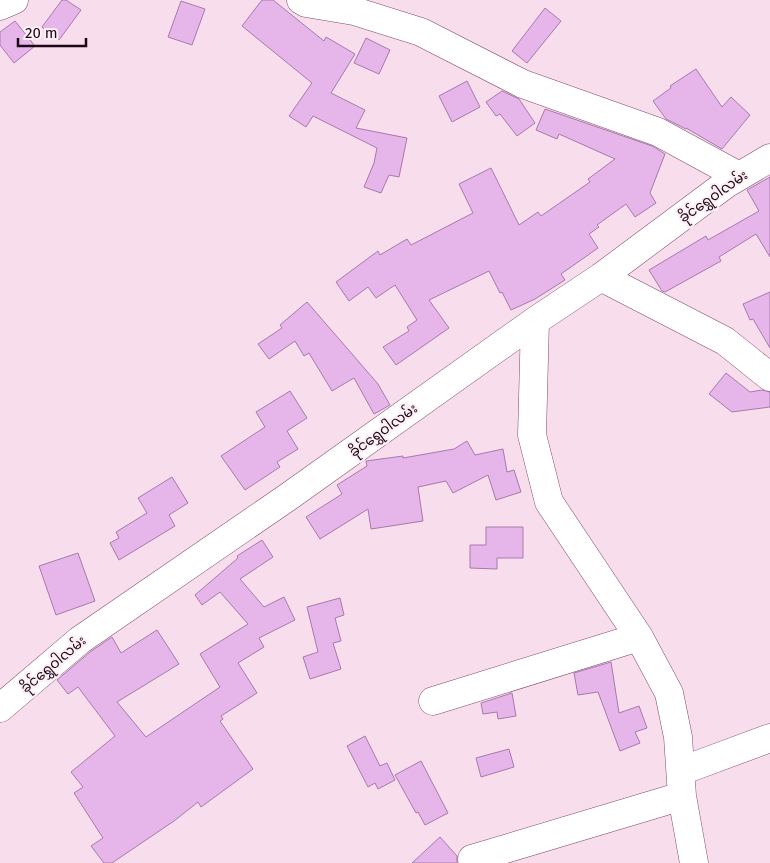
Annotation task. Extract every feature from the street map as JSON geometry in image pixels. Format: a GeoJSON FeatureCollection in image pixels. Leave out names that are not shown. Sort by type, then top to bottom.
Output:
{"type":"FeatureCollection","features":[{"type":"Feature","properties":{"kind":"street"},"geometry":{"type":"LineString","coordinates":[[0,6],[14,0]]}},
{"type":"Feature","properties":{"kind":"street"},"geometry":{"type":"LineString","coordinates":[[301,0],[306,4],[354,11],[421,32],[523,84],[658,132],[739,176]]}},
{"type":"Feature","properties":{"kind":"street","name":"ခိုင်ရွှေဝါလမ်း"},"geometry":{"type":"LineString","coordinates":[[0,708],[80,640],[288,497],[535,321],[601,277],[726,184],[770,158]]}},
{"type":"Feature","properties":{"kind":"street"},"geometry":{"type":"LineString","coordinates":[[601,277],[725,341],[770,376]]}},
{"type":"Feature","properties":{"kind":"street"},"geometry":{"type":"LineString","coordinates":[[535,321],[532,435],[549,502],[639,637],[669,692],[678,737],[682,784],[694,863]]}},
{"type":"Feature","properties":{"kind":"street"},"geometry":{"type":"LineString","coordinates":[[433,701],[639,637]]}},
{"type":"Feature","properties":{"kind":"street"},"geometry":{"type":"LineString","coordinates":[[472,858],[682,784],[770,738]]}},
{"type":"Feature","properties":{"kind":"building"},"geometry":{"type":"Polygon","coordinates":[[[62,0],[66,0],[81,10],[59,40],[42,27],[62,0]]]}},
{"type":"Feature","properties":{"kind":"building"},"geometry":{"type":"Polygon","coordinates":[[[262,0],[273,0],[324,41],[326,37],[355,54],[331,93],[365,110],[356,128],[407,138],[399,177],[389,175],[381,193],[364,187],[374,163],[377,148],[313,116],[306,127],[289,116],[312,83],[242,26],[262,0]]]}},
{"type":"Feature","properties":{"kind":"building"},"geometry":{"type":"Polygon","coordinates":[[[181,1],[205,9],[192,45],[168,37],[181,1]]]}},
{"type":"Feature","properties":{"kind":"building"},"geometry":{"type":"Polygon","coordinates":[[[545,8],[561,21],[527,63],[512,51],[545,8]]]}},
{"type":"Feature","properties":{"kind":"building"},"geometry":{"type":"Polygon","coordinates":[[[15,21],[35,46],[14,63],[0,45],[0,32],[15,21]]]}},
{"type":"Feature","properties":{"kind":"building"},"geometry":{"type":"Polygon","coordinates":[[[366,38],[390,50],[379,74],[354,63],[366,38]]]}},
{"type":"Feature","properties":{"kind":"building"},"geometry":{"type":"Polygon","coordinates":[[[696,69],[722,107],[731,97],[750,115],[722,149],[686,128],[666,119],[653,101],[671,88],[670,86],[696,69]]]}},
{"type":"Feature","properties":{"kind":"building"},"geometry":{"type":"Polygon","coordinates":[[[467,81],[480,107],[452,122],[439,96],[467,81]]]}},
{"type":"Feature","properties":{"kind":"building"},"geometry":{"type":"Polygon","coordinates":[[[502,91],[519,99],[535,123],[517,136],[500,114],[496,116],[486,102],[502,91]]]}},
{"type":"Feature","properties":{"kind":"building"},"geometry":{"type":"Polygon","coordinates":[[[545,109],[652,146],[665,154],[650,193],[656,203],[635,217],[626,204],[597,225],[599,227],[589,234],[598,248],[561,274],[565,280],[535,299],[511,310],[489,271],[429,300],[449,328],[396,365],[383,347],[409,331],[407,327],[417,320],[395,285],[376,298],[368,287],[349,301],[336,282],[378,251],[380,255],[407,239],[411,245],[473,213],[459,184],[491,168],[519,225],[538,212],[541,216],[590,182],[588,179],[615,159],[559,134],[557,139],[536,130],[545,109]]]}},
{"type":"Feature","properties":{"kind":"building"},"geometry":{"type":"Polygon","coordinates":[[[770,177],[770,257],[756,234],[719,257],[721,261],[665,292],[662,291],[649,270],[706,236],[708,240],[759,211],[747,190],[770,177]]]}},
{"type":"Feature","properties":{"kind":"building"},"geometry":{"type":"Polygon","coordinates":[[[770,292],[770,348],[753,319],[750,320],[743,304],[770,292]]]}},
{"type":"Feature","properties":{"kind":"building"},"geometry":{"type":"Polygon","coordinates":[[[307,302],[378,384],[390,405],[374,414],[354,378],[332,391],[309,353],[304,356],[295,341],[269,359],[258,344],[282,328],[280,325],[307,302]]]}},
{"type":"Feature","properties":{"kind":"building"},"geometry":{"type":"Polygon","coordinates":[[[726,373],[750,392],[762,390],[770,392],[770,407],[732,412],[709,394],[726,373]]]}},
{"type":"Feature","properties":{"kind":"building"},"geometry":{"type":"Polygon","coordinates":[[[290,391],[307,418],[287,431],[298,449],[277,462],[280,467],[245,490],[221,456],[265,427],[256,412],[290,391]]]}},
{"type":"Feature","properties":{"kind":"building"},"geometry":{"type":"Polygon","coordinates":[[[467,441],[475,455],[503,449],[507,472],[514,470],[521,492],[496,500],[488,475],[453,493],[446,481],[418,487],[423,521],[371,529],[368,509],[320,539],[306,517],[342,494],[337,485],[367,466],[366,461],[403,456],[403,458],[454,449],[467,441]]]}},
{"type":"Feature","properties":{"kind":"building"},"geometry":{"type":"Polygon","coordinates":[[[172,477],[188,503],[169,515],[175,526],[119,560],[110,543],[119,538],[116,532],[147,513],[138,498],[172,477]]]}},
{"type":"Feature","properties":{"kind":"building"},"geometry":{"type":"Polygon","coordinates":[[[486,527],[523,527],[523,558],[497,558],[497,569],[470,568],[470,545],[486,545],[486,527]]]}},
{"type":"Feature","properties":{"kind":"building"},"geometry":{"type":"Polygon","coordinates":[[[262,540],[273,557],[240,579],[264,607],[284,597],[295,620],[259,638],[264,647],[238,663],[257,693],[221,716],[223,719],[220,721],[253,769],[201,807],[198,802],[174,821],[112,863],[104,863],[91,846],[103,838],[74,793],[83,787],[71,772],[115,736],[78,687],[68,694],[57,680],[90,652],[112,637],[121,653],[157,630],[179,664],[117,702],[146,737],[220,687],[200,654],[248,624],[220,592],[202,605],[195,595],[238,558],[237,556],[262,540]]]}},
{"type":"Feature","properties":{"kind":"building"},"geometry":{"type":"Polygon","coordinates":[[[78,553],[95,601],[56,615],[39,566],[78,553]]]}},
{"type":"Feature","properties":{"kind":"building"},"geometry":{"type":"Polygon","coordinates":[[[340,598],[344,615],[335,618],[341,641],[333,643],[341,669],[310,679],[303,657],[318,652],[307,607],[340,598]]]}},
{"type":"Feature","properties":{"kind":"building"},"geometry":{"type":"Polygon","coordinates":[[[611,662],[619,713],[639,706],[647,728],[635,732],[640,743],[620,751],[598,692],[578,695],[574,673],[611,662]]]}},
{"type":"Feature","properties":{"kind":"building"},"geometry":{"type":"Polygon","coordinates":[[[512,693],[516,716],[498,719],[497,712],[483,714],[481,703],[512,693]]]}},
{"type":"Feature","properties":{"kind":"building"},"geometry":{"type":"Polygon","coordinates":[[[365,736],[380,766],[387,763],[395,780],[378,789],[375,783],[368,787],[347,746],[365,736]]]}},
{"type":"Feature","properties":{"kind":"building"},"geometry":{"type":"Polygon","coordinates":[[[509,749],[514,767],[481,777],[476,758],[509,749]]]}},
{"type":"Feature","properties":{"kind":"building"},"geometry":{"type":"Polygon","coordinates":[[[421,761],[448,813],[425,825],[418,812],[416,813],[395,775],[421,761]]]}},
{"type":"Feature","properties":{"kind":"building"},"geometry":{"type":"Polygon","coordinates":[[[440,837],[457,856],[457,863],[412,863],[440,837]]]}}]}
